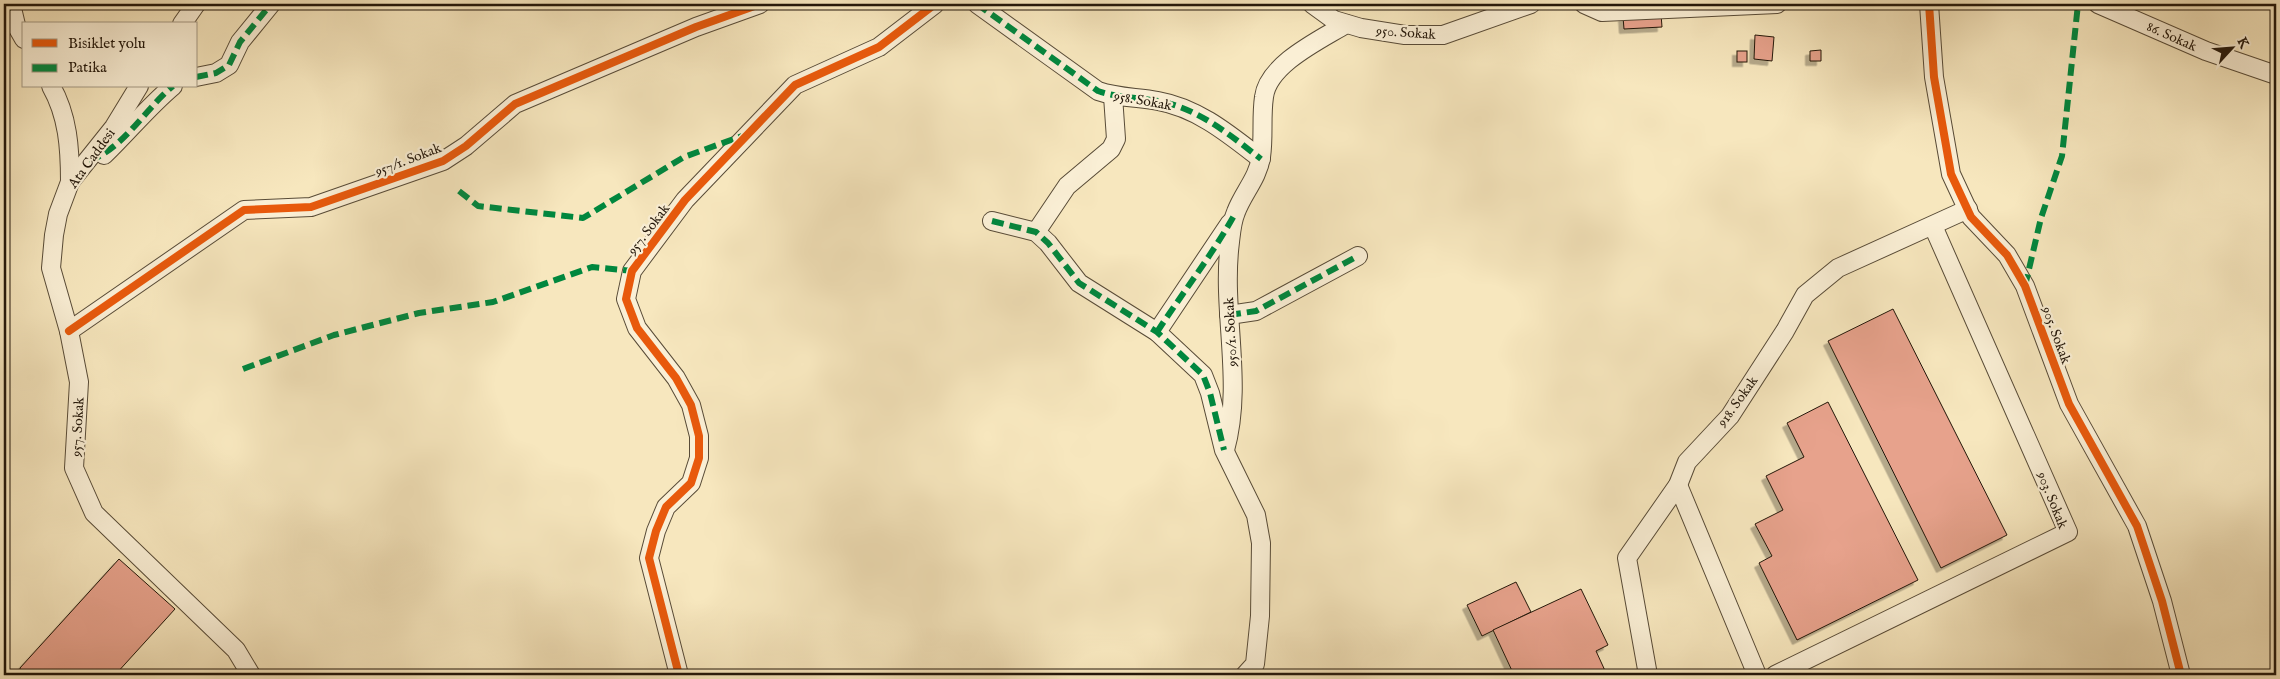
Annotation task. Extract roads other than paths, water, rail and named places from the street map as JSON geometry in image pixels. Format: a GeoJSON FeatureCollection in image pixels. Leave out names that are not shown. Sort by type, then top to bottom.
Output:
{"type":"FeatureCollection","features":[{"type":"Feature","properties":{"kind":"street"},"geometry":{"type":"LineString","coordinates":[[183,22],[196,4]]}},
{"type":"Feature","properties":{"kind":"street"},"geometry":{"type":"LineString","coordinates":[[198,77],[216,73],[229,64],[240,42],[270,4]]}},
{"type":"Feature","properties":{"kind":"street","name":"957/1. Sokak"},"geometry":{"type":"LineString","coordinates":[[69,331],[244,210],[311,207],[443,161],[466,146],[515,104],[696,27],[760,4]]}},
{"type":"Feature","properties":{"kind":"street","name":"957. Sokak"},"geometry":{"type":"LineString","coordinates":[[679,675],[649,558],[656,531],[666,507],[691,482],[699,458],[699,436],[691,405],[676,378],[637,328],[626,299],[632,271],[685,200],[795,85],[879,48],[934,4]]}},
{"type":"Feature","properties":{"kind":"street","name":"958. Sokak"},"geometry":{"type":"LineString","coordinates":[[977,4],[1098,91],[1113,96],[1158,101],[1188,109],[1222,130],[1261,159]]}},
{"type":"Feature","properties":{"kind":"street","name":"950. Sokak"},"geometry":{"type":"LineString","coordinates":[[1312,4],[1334,20],[1361,28],[1405,35],[1443,35],[1531,4]]}},
{"type":"Feature","properties":{"kind":"street"},"geometry":{"type":"LineString","coordinates":[[1584,4],[1602,8],[1777,4]]}},
{"type":"Feature","properties":{"kind":"street","name":"905. Sokak"},"geometry":{"type":"LineString","coordinates":[[1929,4],[1934,76],[1951,174],[1971,217],[2007,254],[2025,286],[2069,404],[2137,526],[2162,601],[2181,675]]}},
{"type":"Feature","properties":{"kind":"street","name":"86. Sokak"},"geometry":{"type":"LineString","coordinates":[[2098,4],[2206,51],[2276,75]]}},
{"type":"Feature","properties":{"kind":"street"},"geometry":{"type":"LineString","coordinates":[[8,6],[22,36]]}},
{"type":"Feature","properties":{"kind":"street","name":"950/1. Sokak"},"geometry":{"type":"LineString","coordinates":[[1224,450],[1232,426],[1232,348],[1227,287],[1230,242],[1236,212],[1254,180],[1261,159],[1263,98],[1266,84],[1280,66],[1346,24]]}},
{"type":"Feature","properties":{"kind":"street"},"geometry":{"type":"LineString","coordinates":[[52,88],[66,122],[70,182]]}},
{"type":"Feature","properties":{"kind":"street","name":"Ata Caddesi"},"geometry":{"type":"LineString","coordinates":[[54,235],[58,214],[70,182],[89,161],[114,127],[138,88]]}},
{"type":"Feature","properties":{"kind":"street"},"geometry":{"type":"LineString","coordinates":[[89,161],[104,155],[171,88]]}},
{"type":"Feature","properties":{"kind":"street"},"geometry":{"type":"LineString","coordinates":[[1036,232],[1067,186],[1111,149],[1116,139],[1113,96]]}},
{"type":"Feature","properties":{"kind":"street","name":"918. Sokak"},"geometry":{"type":"LineString","coordinates":[[1648,675],[1627,558],[1678,485],[1687,462],[1730,416],[1786,331],[1805,295],[1838,268],[1968,210]]}},
{"type":"Feature","properties":{"kind":"street"},"geometry":{"type":"LineString","coordinates":[[1157,332],[1192,278],[1223,236],[1236,212]]}},
{"type":"Feature","properties":{"kind":"street"},"geometry":{"type":"LineString","coordinates":[[992,221],[1036,232],[1048,243],[1079,283],[1157,332],[1203,375],[1210,393],[1224,450],[1256,515],[1261,543],[1260,616],[1255,664],[1245,675]]}},
{"type":"Feature","properties":{"kind":"street","name":"903. Sokak"},"geometry":{"type":"LineString","coordinates":[[1775,675],[2068,532],[1932,226]]}},
{"type":"Feature","properties":{"kind":"street","name":"957. Sokak"},"geometry":{"type":"LineString","coordinates":[[54,235],[51,268],[60,308],[69,331],[79,382],[74,468],[94,513],[236,650],[251,675]]}},
{"type":"Feature","properties":{"kind":"street"},"geometry":{"type":"LineString","coordinates":[[1229,315],[1256,311],[1358,256]]}},
{"type":"Feature","properties":{"kind":"street"},"geometry":{"type":"LineString","coordinates":[[1678,485],[1757,675]]}}]}
